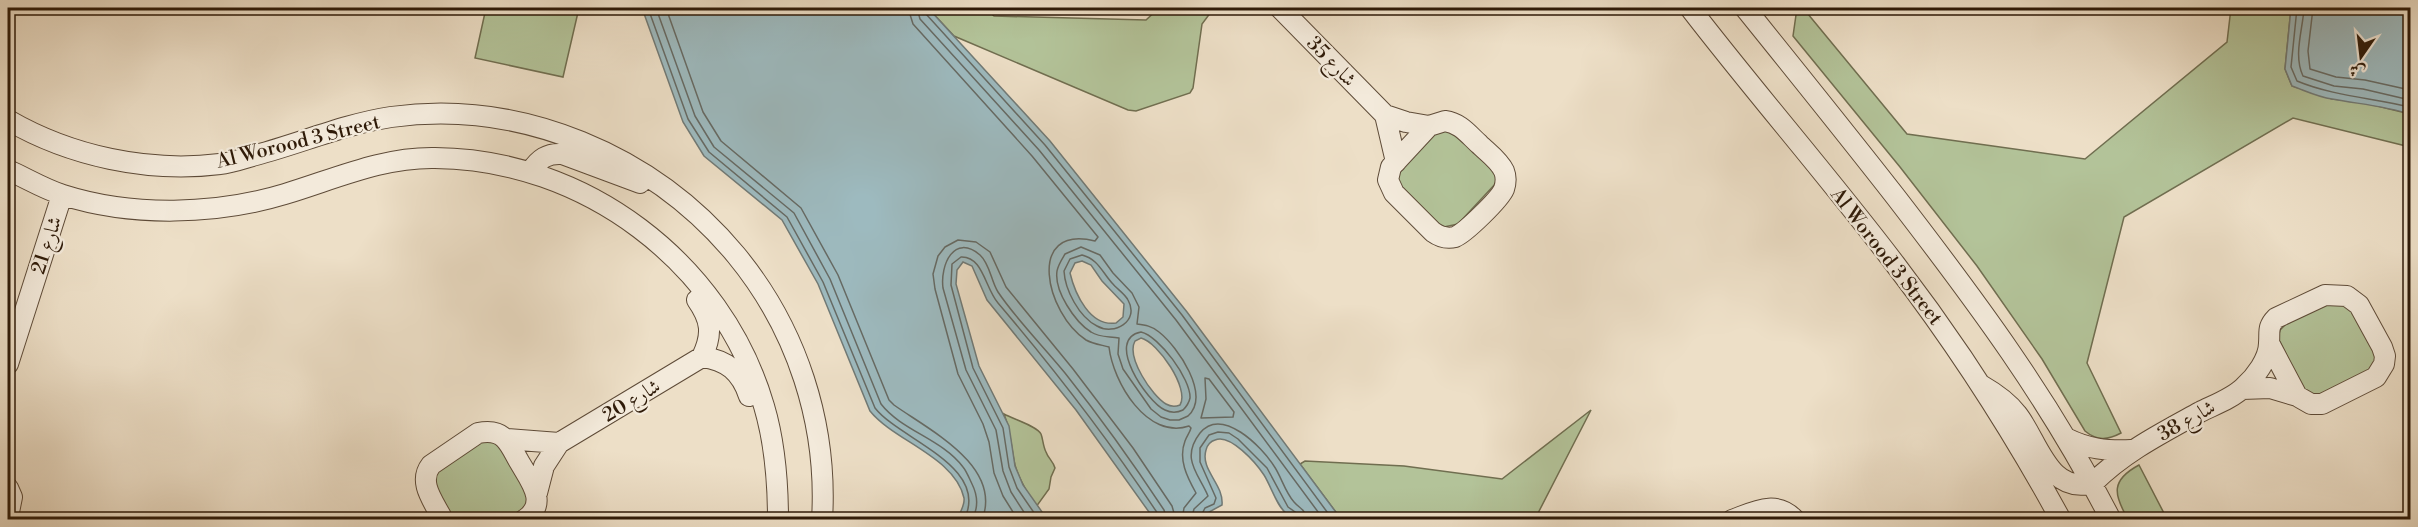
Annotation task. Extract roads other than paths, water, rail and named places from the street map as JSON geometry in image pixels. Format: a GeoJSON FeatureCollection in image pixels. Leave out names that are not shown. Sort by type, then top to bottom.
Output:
{"type":"FeatureCollection","features":[{"type":"Feature","properties":{"kind":"street","name":"شارع 35"},"geometry":{"type":"LineString","coordinates":[[1280,8],[1384,115],[1429,126],[1437,122],[1454,122],[1498,161],[1506,179],[1504,188],[1499,197],[1457,236],[1444,238],[1438,236],[1390,187],[1388,173],[1396,162],[1384,115]]}},
{"type":"Feature","properties":{"kind":"street","name":"Al Worood 3 Street"},"geometry":{"type":"LineString","coordinates":[[1690,8],[1895,264],[1981,385],[2061,519]]}},
{"type":"Feature","properties":{"kind":"street"},"geometry":{"type":"LineString","coordinates":[[1744,8],[1953,269],[2024,370],[2093,483],[2111,519]]}},
{"type":"Feature","properties":{"kind":"street","name":"Al Worood 3 Street"},"geometry":{"type":"LineString","coordinates":[[8,120],[35,135],[94,156],[157,166],[221,164],[282,148],[341,128],[391,117],[442,114],[492,117],[542,127],[590,144],[635,168],[677,197],[719,234],[754,277],[783,326],[804,378],[819,438],[823,496],[822,519]]}},
{"type":"Feature","properties":{"kind":"street"},"geometry":{"type":"LineString","coordinates":[[1396,162],[1429,126]]}},
{"type":"Feature","properties":{"kind":"street"},"geometry":{"type":"LineString","coordinates":[[531,171],[543,157],[562,154],[677,197]]}},
{"type":"Feature","properties":{"kind":"street"},"geometry":{"type":"LineString","coordinates":[[8,170],[62,195],[116,207],[172,210],[228,206],[284,195],[384,162],[433,158],[483,160],[531,171],[571,187],[609,207],[645,231],[677,259],[729,327],[749,365],[764,405],[774,447],[778,484],[778,519]]}},
{"type":"Feature","properties":{"kind":"street","name":"شارع 21"},"geometry":{"type":"LineString","coordinates":[[8,364],[62,195]]}},
{"type":"Feature","properties":{"kind":"street"},"geometry":{"type":"LineString","coordinates":[[645,231],[705,312],[710,323],[711,335],[702,357],[715,358],[727,363],[744,382],[778,484]]}},
{"type":"Feature","properties":{"kind":"street","name":"شارع 38"},"geometry":{"type":"LineString","coordinates":[[2093,483],[2131,450],[2242,389],[2259,368],[2270,343],[2268,330],[2276,318],[2332,294],[2347,296],[2359,304],[2385,356],[2381,371],[2376,377],[2322,404],[2306,403],[2297,396],[2271,388],[2242,389]]}},
{"type":"Feature","properties":{"kind":"street"},"geometry":{"type":"LineString","coordinates":[[2270,343],[2297,396]]}},
{"type":"Feature","properties":{"kind":"street","name":"شارع 20"},"geometry":{"type":"LineString","coordinates":[[524,519],[535,511],[544,466],[559,443],[702,357]]}},
{"type":"Feature","properties":{"kind":"street"},"geometry":{"type":"LineString","coordinates":[[1981,385],[1995,393],[2018,415],[2043,459],[2058,477],[2076,485],[2093,483]]}},
{"type":"Feature","properties":{"kind":"street"},"geometry":{"type":"LineString","coordinates":[[443,519],[425,483],[427,470],[478,433],[493,432],[506,439],[559,443]]}},
{"type":"Feature","properties":{"kind":"street"},"geometry":{"type":"LineString","coordinates":[[2066,438],[2082,446],[2100,450],[2131,450]]}},
{"type":"Feature","properties":{"kind":"street"},"geometry":{"type":"LineString","coordinates":[[506,439],[537,493]]}},
{"type":"Feature","properties":{"kind":"street"},"geometry":{"type":"LineString","coordinates":[[8,488],[12,497],[8,517]]}},
{"type":"Feature","properties":{"kind":"street"},"geometry":{"type":"LineString","coordinates":[[1732,519],[1767,508],[1776,508],[1790,514],[1795,519]]}},
{"type":"Feature","properties":{"kind":"water"},"geometry":{"type":"Polygon","coordinates":[[[642,8],[928,8],[1050,141],[1187,312],[1341,519],[1306,520],[1287,514],[1255,463],[1235,445],[1221,439],[1209,443],[1205,457],[1209,471],[1220,490],[1222,505],[1209,512],[1203,519],[1154,519],[1076,410],[987,300],[972,266],[963,262],[957,270],[956,284],[979,366],[1009,426],[1015,466],[1023,485],[1047,519],[957,519],[964,498],[949,471],[937,460],[881,422],[870,411],[818,284],[782,220],[704,156],[683,122],[642,8]],[[1082,261],[1075,263],[1070,273],[1080,299],[1091,314],[1099,320],[1116,323],[1123,317],[1124,304],[1102,281],[1091,265],[1082,261]],[[1141,338],[1135,341],[1133,348],[1142,376],[1160,400],[1170,406],[1180,405],[1181,388],[1171,367],[1156,348],[1141,338]]]}},
{"type":"Feature","properties":{"kind":"water"},"geometry":{"type":"Polygon","coordinates":[[[2291,8],[2410,8],[2410,114],[2327,98],[2292,86],[2285,69],[2291,8]]]}}]}
